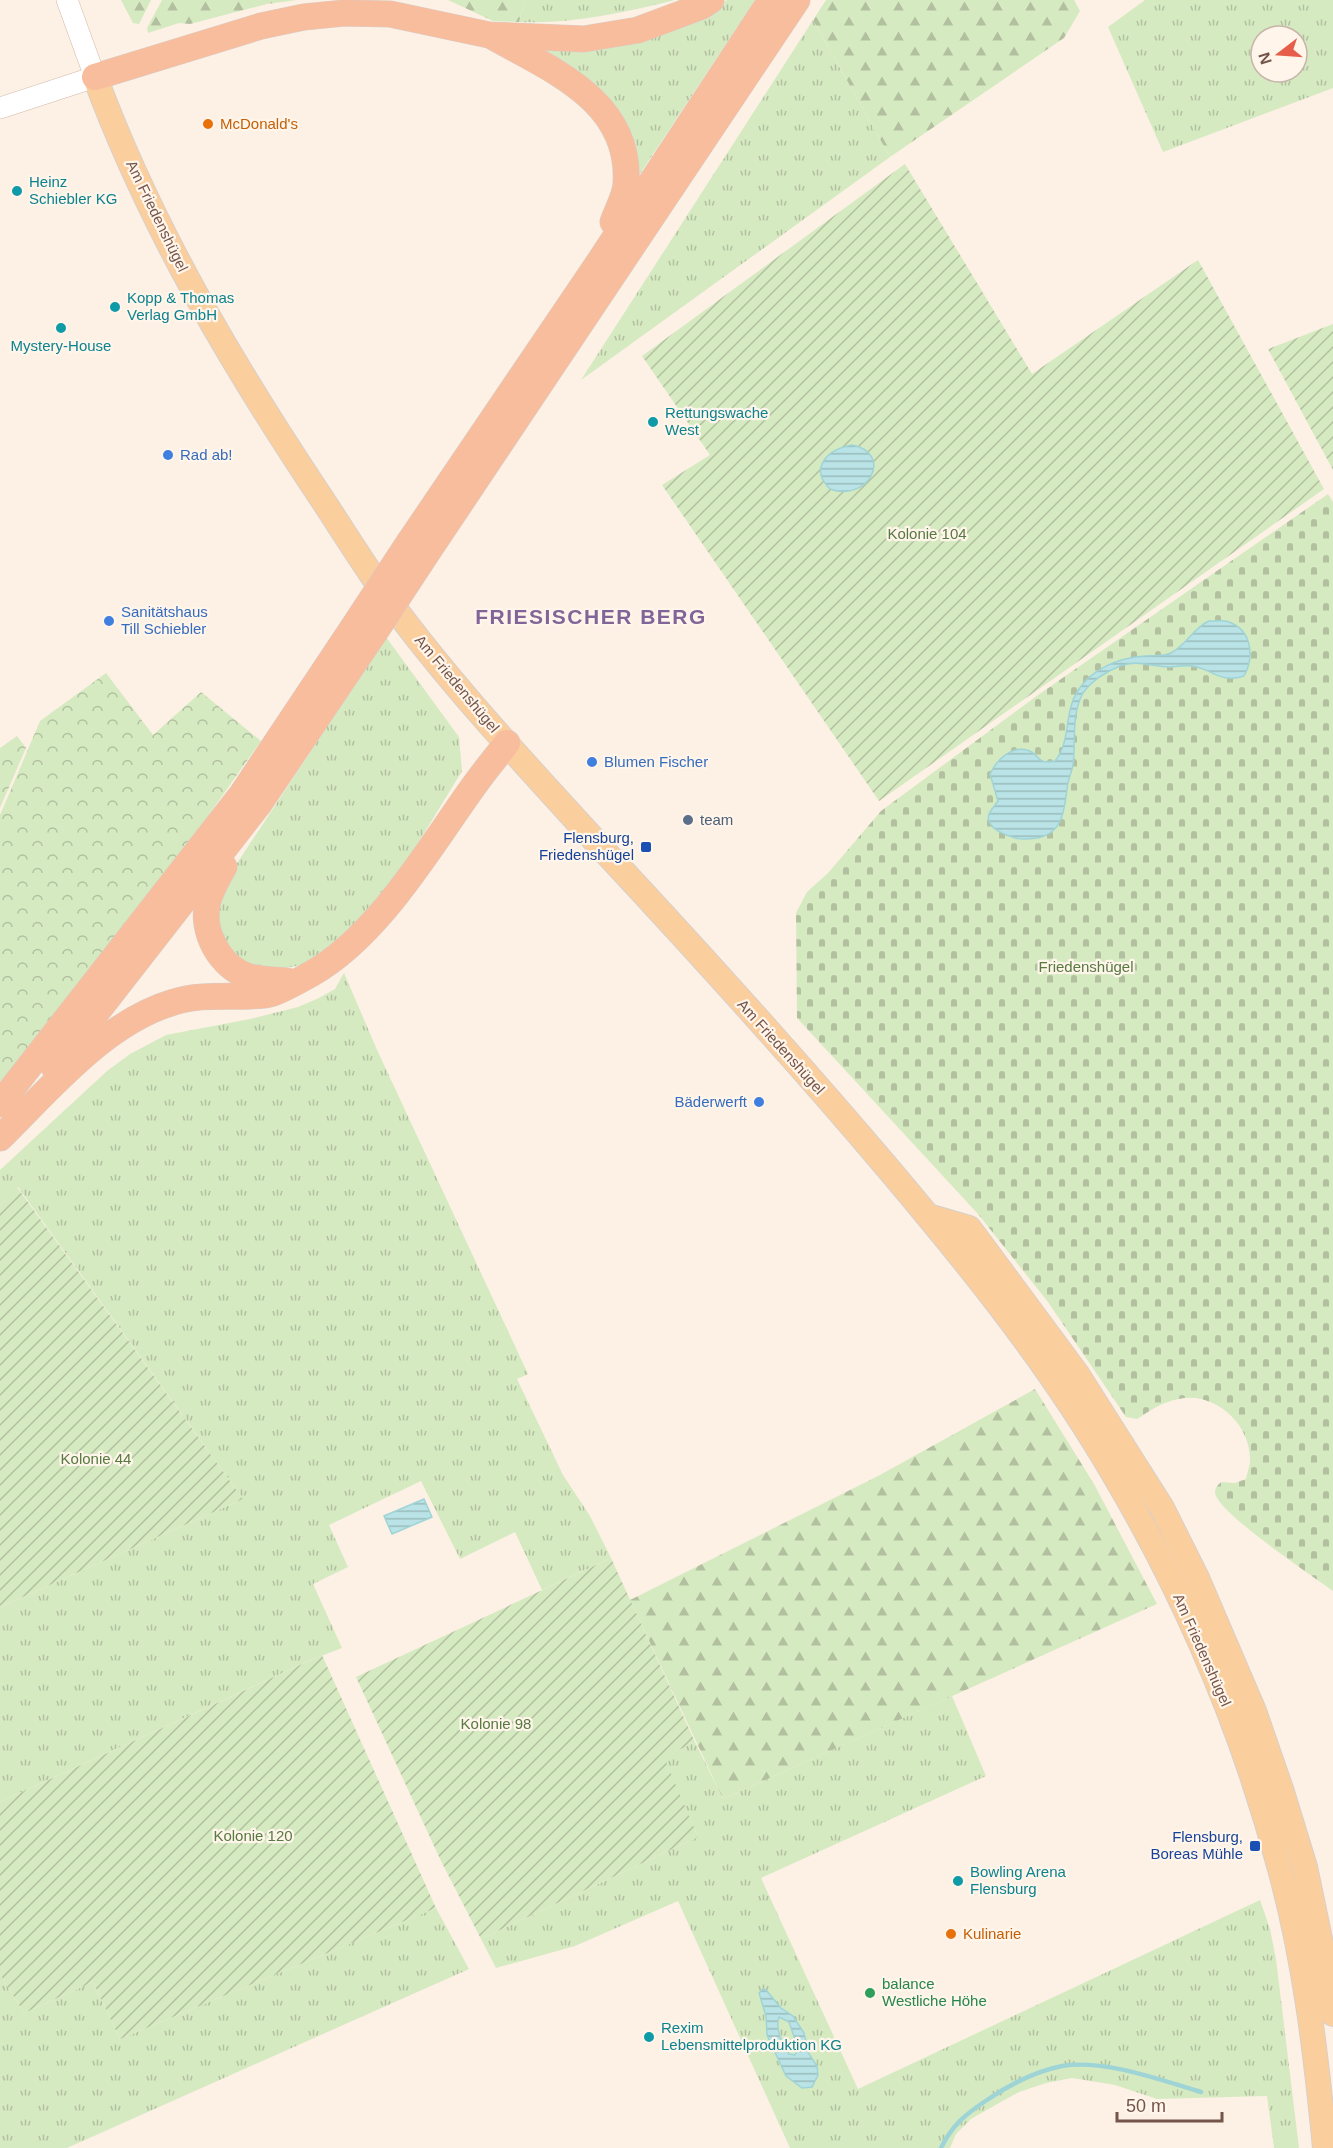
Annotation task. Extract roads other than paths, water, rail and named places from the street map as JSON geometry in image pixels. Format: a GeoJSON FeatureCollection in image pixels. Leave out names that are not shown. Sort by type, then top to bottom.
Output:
{"type":"FeatureCollection","features":[{"type":"Feature","properties":{"kind":"highway"},"geometry":{"type":"LineString","coordinates":[[95,77],[261,26],[304,17],[344,13],[390,14],[489,35],[584,39],[638,30],[702,6],[711,0]]}},
{"type":"Feature","properties":{"kind":"highway"},"geometry":{"type":"LineString","coordinates":[[295,982],[249,977],[230,966],[213,946],[206,924],[207,903],[213,888],[259,804],[366,626],[599,262],[771,0]]}},
{"type":"Feature","properties":{"kind":"highway"},"geometry":{"type":"LineString","coordinates":[[416,550],[797,0]]}},
{"type":"Feature","properties":{"kind":"highway"},"geometry":{"type":"LineString","coordinates":[[489,35],[573,82],[598,105],[617,129],[625,157],[626,185],[599,262]]}},
{"type":"Feature","properties":{"kind":"highway"},"geometry":{"type":"LineString","coordinates":[[0,1104],[242,794],[366,626]]}},
{"type":"Feature","properties":{"kind":"highway"},"geometry":{"type":"LineString","coordinates":[[0,1137],[90,1050],[123,1026],[149,1011],[175,1001],[270,994],[310,975],[336,958],[365,930],[410,876],[507,743]]}},
{"type":"Feature","properties":{"kind":"highway"},"geometry":{"type":"LineString","coordinates":[[0,1137],[259,804]]}},
{"type":"Feature","properties":{"kind":"main road"},"geometry":{"type":"LineString","coordinates":[[0,108],[95,77],[67,0]]}},
{"type":"Feature","properties":{"kind":"main road","name":"Am Friedenshügel"},"geometry":{"type":"LineString","coordinates":[[95,77],[115,131],[148,203],[200,303],[268,419],[403,620],[507,743],[833,1104],[928,1216],[992,1297],[1052,1379],[1111,1469],[1156,1550],[1228,1706],[1259,1795],[1281,1871],[1310,2016],[1325,2148]]}},
{"type":"Feature","properties":{"kind":"main road","name":"Am Friedenshügel"},"geometry":{"type":"LineString","coordinates":[[928,1216],[969,1228],[1077,1374],[1161,1508],[1192,1568],[1254,1711],[1282,1792],[1305,1867],[1333,2014]]}},
{"type":"Feature","properties":{"kind":"water"},"geometry":{"type":"Polygon","coordinates":[[[852,445],[865,450],[872,457],[874,466],[871,475],[856,489],[844,491],[830,489],[821,474],[824,460],[836,450],[852,445]]]}},
{"type":"Feature","properties":{"kind":"water"},"geometry":{"type":"Polygon","coordinates":[[[1209,621],[1229,622],[1237,626],[1247,638],[1250,653],[1244,676],[1229,678],[1192,666],[1169,667],[1138,663],[1126,664],[1105,674],[1086,689],[1079,701],[1075,719],[1073,765],[1059,824],[1047,835],[1029,839],[1015,838],[993,827],[989,816],[998,801],[990,774],[1004,756],[1021,749],[1031,752],[1044,762],[1055,761],[1066,736],[1073,700],[1090,677],[1106,666],[1125,659],[1171,653],[1209,621]]]}},
{"type":"Feature","properties":{"kind":"water"},"geometry":{"type":"Polygon","coordinates":[[[424,1499],[432,1517],[392,1534],[384,1516],[424,1499]]]}},
{"type":"Feature","properties":{"kind":"water"},"geometry":{"type":"Polygon","coordinates":[[[763,1989],[766,1990],[781,2008],[793,2016],[804,2033],[809,2054],[817,2066],[818,2075],[812,2087],[802,2088],[786,2076],[767,2035],[766,2016],[759,1993],[763,1989]],[[779,2017],[779,2031],[786,2051],[795,2055],[798,2048],[789,2022],[779,2017]]]}},
{"type":"Feature","properties":{"kind":"waterway"},"geometry":{"type":"LineString","coordinates":[[941,2148],[950,2133],[972,2110],[1023,2079],[1062,2066],[1096,2065],[1114,2068],[1201,2092]]}},
{"type":"Feature","properties":{"kind":"place","name":"McDonald's"},"geometry":{"type":"Point","coordinates":[208,124]}},
{"type":"Feature","properties":{"kind":"place","name":"Heinz Schiebler KG"},"geometry":{"type":"Point","coordinates":[17,191]}},
{"type":"Feature","properties":{"kind":"place","name":"Kopp & Thomas Verlag GmbH"},"geometry":{"type":"Point","coordinates":[115,307]}},
{"type":"Feature","properties":{"kind":"place","name":"Mystery-House"},"geometry":{"type":"Point","coordinates":[61,328]}},
{"type":"Feature","properties":{"kind":"place","name":"Rettungswache West"},"geometry":{"type":"Point","coordinates":[653,422]}},
{"type":"Feature","properties":{"kind":"place","name":"Rad ab!"},"geometry":{"type":"Point","coordinates":[168,455]}},
{"type":"Feature","properties":{"kind":"place","name":"Sanitätshaus Till Schiebler"},"geometry":{"type":"Point","coordinates":[109,621]}},
{"type":"Feature","properties":{"kind":"place","name":"Blumen Fischer"},"geometry":{"type":"Point","coordinates":[592,762]}},
{"type":"Feature","properties":{"kind":"place","name":"team"},"geometry":{"type":"Point","coordinates":[688,820]}},
{"type":"Feature","properties":{"kind":"place","name":"Flensburg, Friedenshügel"},"geometry":{"type":"Point","coordinates":[646,847]}},
{"type":"Feature","properties":{"kind":"place","name":"Bäderwerft"},"geometry":{"type":"Point","coordinates":[759,1102]}},
{"type":"Feature","properties":{"kind":"place","name":"Flensburg, Boreas Mühle"},"geometry":{"type":"Point","coordinates":[1255,1846]}},
{"type":"Feature","properties":{"kind":"place","name":"Bowling Arena Flensburg"},"geometry":{"type":"Point","coordinates":[958,1881]}},
{"type":"Feature","properties":{"kind":"place","name":"Kulinarie"},"geometry":{"type":"Point","coordinates":[951,1934]}},
{"type":"Feature","properties":{"kind":"place","name":"balance Westliche Höhe"},"geometry":{"type":"Point","coordinates":[870,1993]}},
{"type":"Feature","properties":{"kind":"place","name":"Rexim Lebensmittelproduktion KG"},"geometry":{"type":"Point","coordinates":[649,2037]}},
{"type":"Feature","properties":{"kind":"district","name":"FRIESISCHER BERG"},"geometry":{"type":"Point","coordinates":[591,617]}},
{"type":"Feature","properties":{"kind":"park label","name":"Kolonie 104"},"geometry":{"type":"Point","coordinates":[927,534]}},
{"type":"Feature","properties":{"kind":"park label","name":"Friedenshügel"},"geometry":{"type":"Point","coordinates":[1086,967]}},
{"type":"Feature","properties":{"kind":"park label","name":"Kolonie 44"},"geometry":{"type":"Point","coordinates":[96,1459]}},
{"type":"Feature","properties":{"kind":"park label","name":"Kolonie 98"},"geometry":{"type":"Point","coordinates":[496,1724]}},
{"type":"Feature","properties":{"kind":"park label","name":"Kolonie 120"},"geometry":{"type":"Point","coordinates":[253,1836]}}]}
